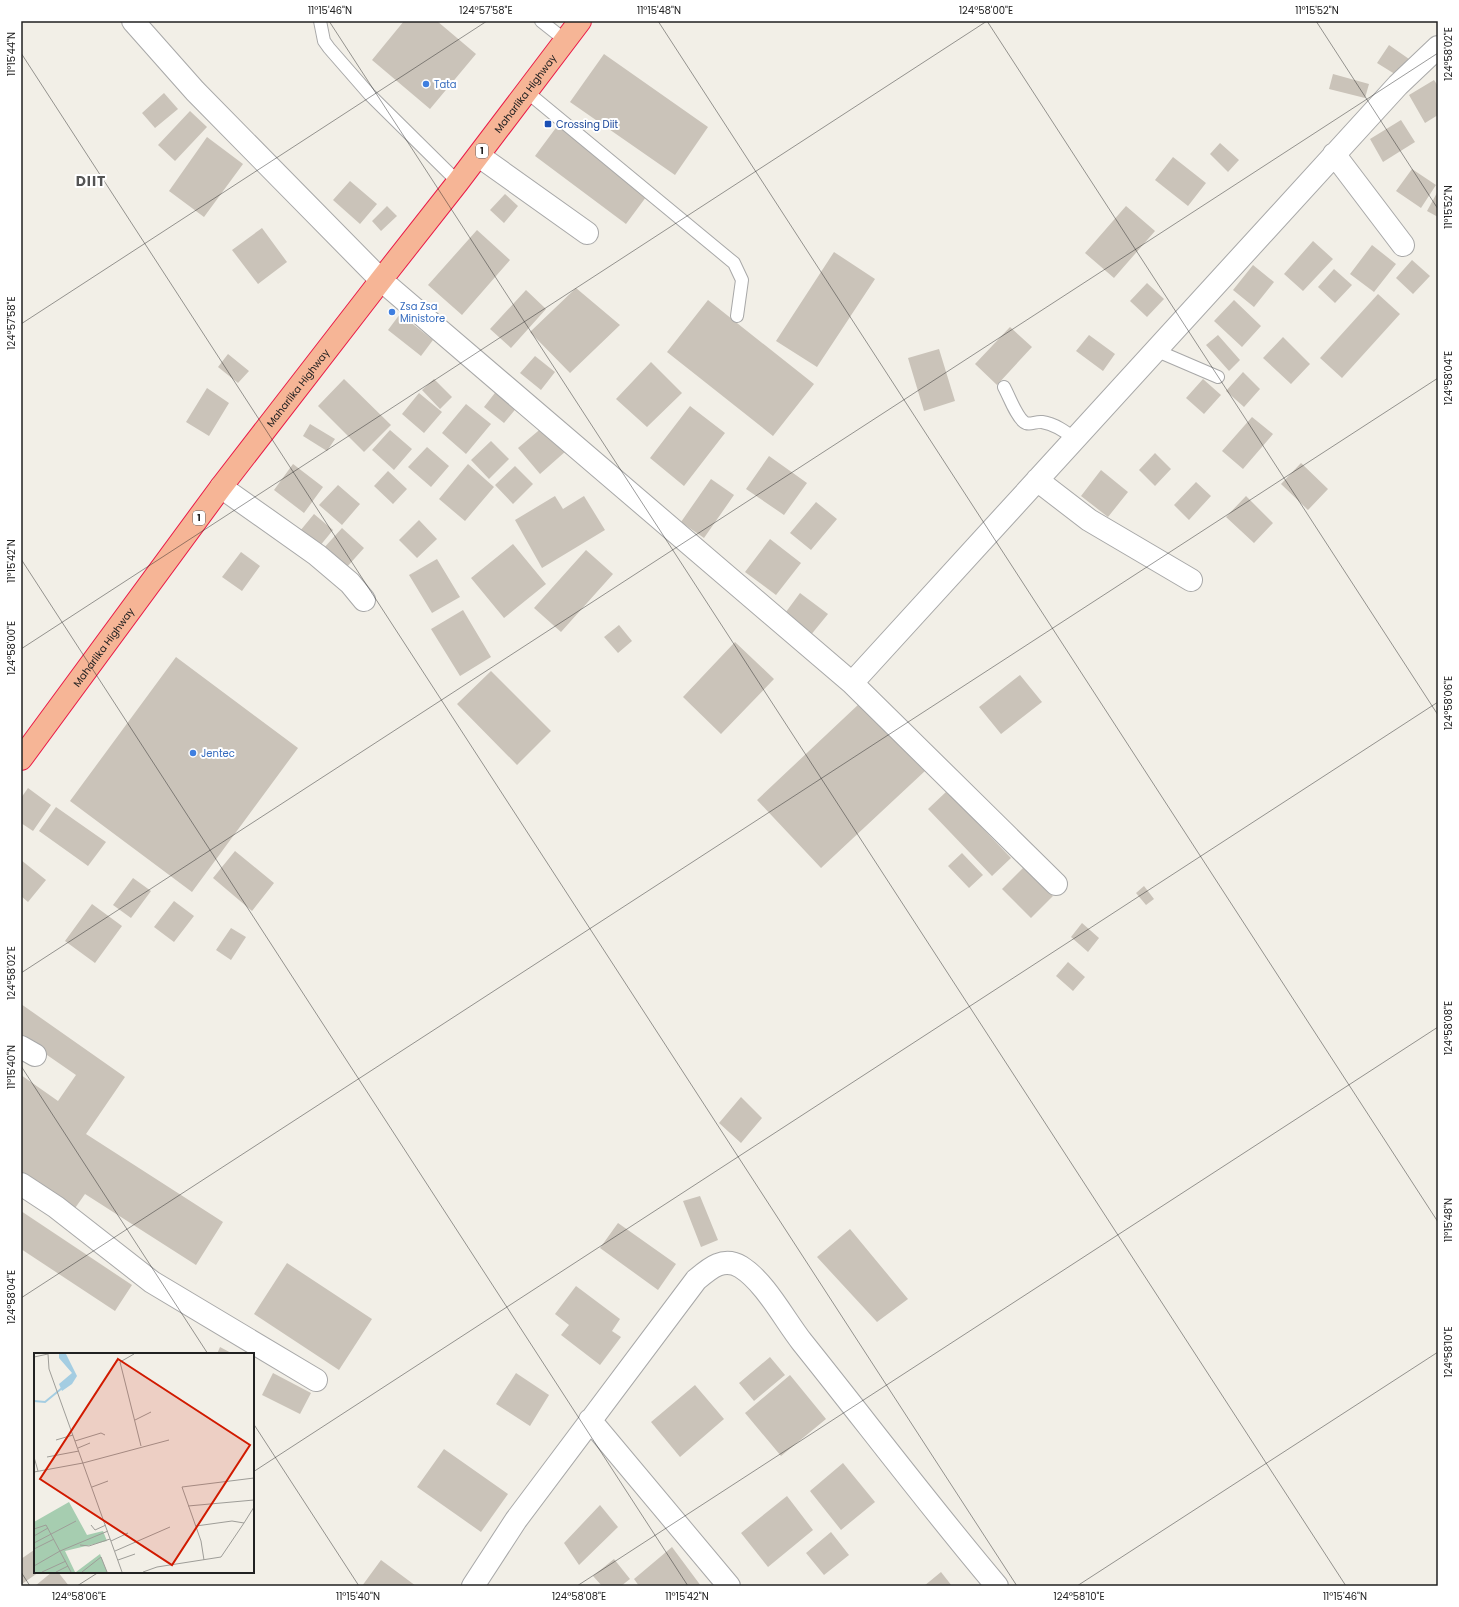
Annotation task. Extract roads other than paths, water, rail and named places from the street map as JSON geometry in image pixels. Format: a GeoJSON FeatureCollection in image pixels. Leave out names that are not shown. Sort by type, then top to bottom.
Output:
{"type":"FeatureCollection","features":[{"type":"Feature","properties":{"kind":"highway","name":"Maharlika Highway"},"geometry":{"type":"LineString","coordinates":[[21,759],[221,487],[479,156],[580,21]]}},
{"type":"Feature","properties":{"kind":"street"},"geometry":{"type":"LineString","coordinates":[[133,21],[194,91],[381,280],[852,683],[1056,884]]}},
{"type":"Feature","properties":{"kind":"street"},"geometry":{"type":"LineString","coordinates":[[852,683],[1334,154],[1398,85],[1438,47]]}},
{"type":"Feature","properties":{"kind":"street"},"geometry":{"type":"LineString","coordinates":[[1334,154],[1403,245]]}},
{"type":"Feature","properties":{"kind":"street"},"geometry":{"type":"LineString","coordinates":[[479,156],[587,233]]}},
{"type":"Feature","properties":{"kind":"street"},"geometry":{"type":"LineString","coordinates":[[1037,480],[1089,520],[1191,580]]}},
{"type":"Feature","properties":{"kind":"street"},"geometry":{"type":"LineString","coordinates":[[221,487],[317,555],[350,583],[364,600]]}},
{"type":"Feature","properties":{"kind":"street"},"geometry":{"type":"LineString","coordinates":[[21,1184],[56,1207],[152,1282],[316,1380]]}},
{"type":"Feature","properties":{"kind":"street"},"geometry":{"type":"LineString","coordinates":[[473,1586],[516,1520],[696,1280],[713,1266],[721,1263],[734,1264],[741,1267],[757,1279],[797,1335],[997,1586]]}},
{"type":"Feature","properties":{"kind":"street"},"geometry":{"type":"LineString","coordinates":[[590,1420],[729,1586]]}},
{"type":"Feature","properties":{"kind":"lane"},"geometry":{"type":"LineString","coordinates":[[320,21],[324,41],[329,48],[370,95],[458,182]]}},
{"type":"Feature","properties":{"kind":"lane"},"geometry":{"type":"LineString","coordinates":[[541,21],[565,40]]}},
{"type":"Feature","properties":{"kind":"lane"},"geometry":{"type":"LineString","coordinates":[[527,92],[734,263],[742,280],[737,316]]}},
{"type":"Feature","properties":{"kind":"lane"},"geometry":{"type":"LineString","coordinates":[[1156,350],[1218,377]]}},
{"type":"Feature","properties":{"kind":"lane"},"geometry":{"type":"LineString","coordinates":[[1004,387],[1018,415],[1025,423],[1029,424],[1040,422],[1054,425],[1075,439]]}},
{"type":"Feature","properties":{"kind":"place","name":"Tata"},"geometry":{"type":"Point","coordinates":[426,84]}},
{"type":"Feature","properties":{"kind":"place","name":"Crossing Diit"},"geometry":{"type":"Point","coordinates":[548,124]}},
{"type":"Feature","properties":{"kind":"place","name":"Zsa Zsa Ministore"},"geometry":{"type":"Point","coordinates":[392,312]}},
{"type":"Feature","properties":{"kind":"place","name":"Jentec"},"geometry":{"type":"Point","coordinates":[193,753]}},
{"type":"Feature","properties":{"kind":"district","name":"DIIT"},"geometry":{"type":"Point","coordinates":[91,181]}}]}
